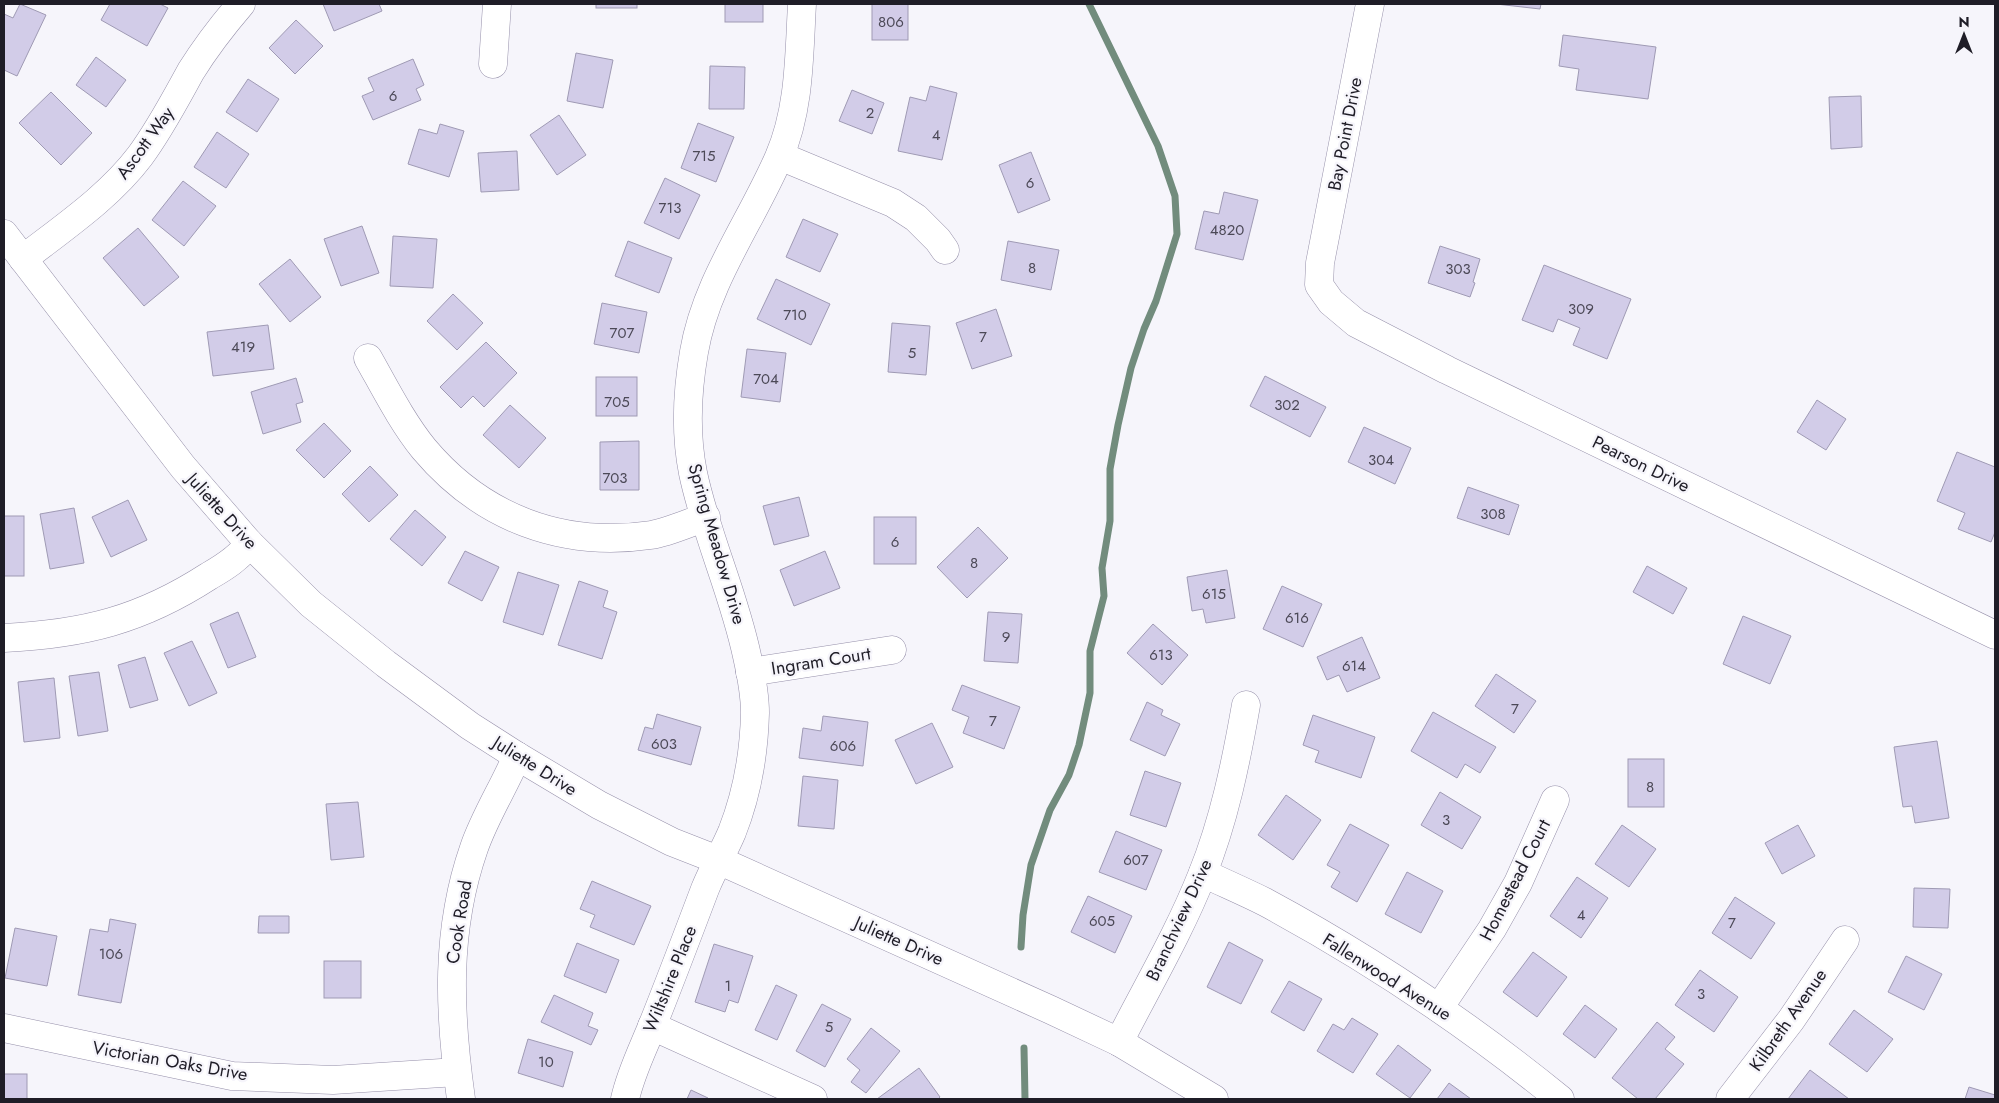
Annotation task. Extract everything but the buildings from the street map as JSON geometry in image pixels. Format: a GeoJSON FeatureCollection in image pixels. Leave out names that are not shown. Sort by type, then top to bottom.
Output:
{"type":"FeatureCollection","features":[{"type":"Feature","properties":{"kind":"street","name":"Ascott Way"},"geometry":{"type":"LineString","coordinates":[[23,259],[87,209],[116,183],[139,158],[159,130],[192,70],[214,36],[241,4]]}},
{"type":"Feature","properties":{"kind":"street"},"geometry":{"type":"LineString","coordinates":[[493,64],[497,4]]}},
{"type":"Feature","properties":{"kind":"street","name":"Spring Meadow Drive"},"geometry":{"type":"LineString","coordinates":[[718,860],[732,832],[746,786],[754,734],[755,709],[741,627],[693,472],[688,428],[688,389],[694,350],[703,314],[719,276],[780,156],[791,124],[798,81],[802,4]]}},
{"type":"Feature","properties":{"kind":"street","name":"Bay Point Drive"},"geometry":{"type":"LineString","coordinates":[[1320,264],[1370,4]]}},
{"type":"Feature","properties":{"kind":"street"},"geometry":{"type":"LineString","coordinates":[[780,156],[893,203],[916,218],[938,240],[945,250]]}},
{"type":"Feature","properties":{"kind":"street","name":"Juliette Drive"},"geometry":{"type":"LineString","coordinates":[[4,234],[183,467],[250,543],[311,604],[470,726],[599,805],[672,842],[718,860],[988,980],[1119,1042],[1214,1099]]}},
{"type":"Feature","properties":{"kind":"street","name":"Pearson Drive"},"geometry":{"type":"LineString","coordinates":[[1320,264],[1319,285],[1330,302],[1356,323],[1447,370],[1995,635]]}},
{"type":"Feature","properties":{"kind":"street"},"geometry":{"type":"LineString","coordinates":[[368,358],[400,412],[428,453],[443,471],[469,492],[500,512],[533,526],[573,536],[613,539],[654,535],[706,518]]}},
{"type":"Feature","properties":{"kind":"street"},"geometry":{"type":"LineString","coordinates":[[4,638],[48,636],[93,628],[145,611],[183,593],[222,568],[246,549],[250,543]]}},
{"type":"Feature","properties":{"kind":"street","name":"Ingram Court"},"geometry":{"type":"LineString","coordinates":[[750,672],[892,650]]}},
{"type":"Feature","properties":{"kind":"street","name":"Branchview Drive"},"geometry":{"type":"LineString","coordinates":[[1119,1042],[1192,900],[1203,873],[1221,822],[1246,705]]}},
{"type":"Feature","properties":{"kind":"street","name":"Cook Road"},"geometry":{"type":"LineString","coordinates":[[461,1099],[457,1072],[451,978],[453,939],[460,894],[474,847],[492,806],[506,783],[518,756]]}},
{"type":"Feature","properties":{"kind":"street","name":"Homestead Court"},"geometry":{"type":"LineString","coordinates":[[1439,1008],[1497,921],[1518,882],[1555,800]]}},
{"type":"Feature","properties":{"kind":"street","name":"Wiltshire Place"},"geometry":{"type":"LineString","coordinates":[[625,1099],[630,1077],[718,860]]}},
{"type":"Feature","properties":{"kind":"street","name":"Fallenwood Avenue"},"geometry":{"type":"LineString","coordinates":[[1203,873],[1272,906],[1333,941],[1439,1008],[1560,1099]]}},
{"type":"Feature","properties":{"kind":"street","name":"Kilbreth Avenue"},"geometry":{"type":"LineString","coordinates":[[1730,1099],[1790,1020],[1845,940]]}},
{"type":"Feature","properties":{"kind":"street"},"geometry":{"type":"LineString","coordinates":[[652,1026],[812,1099]]}},
{"type":"Feature","properties":{"kind":"street","name":"Victorian Oaks Drive"},"geometry":{"type":"LineString","coordinates":[[4,1028],[232,1076],[333,1080],[457,1072]]}},
{"type":"Feature","properties":{"kind":"waterway"},"geometry":{"type":"LineString","coordinates":[[1021,947],[1023,915],[1031,865],[1050,810],[1069,775],[1079,745],[1090,693],[1090,651],[1104,596],[1102,568],[1110,521],[1110,469],[1118,425],[1131,368],[1156,301],[1177,234],[1175,196],[1158,146],[1089,4]]}},
{"type":"Feature","properties":{"kind":"waterway"},"geometry":{"type":"LineString","coordinates":[[1024,1048],[1025,1099]]}}]}
